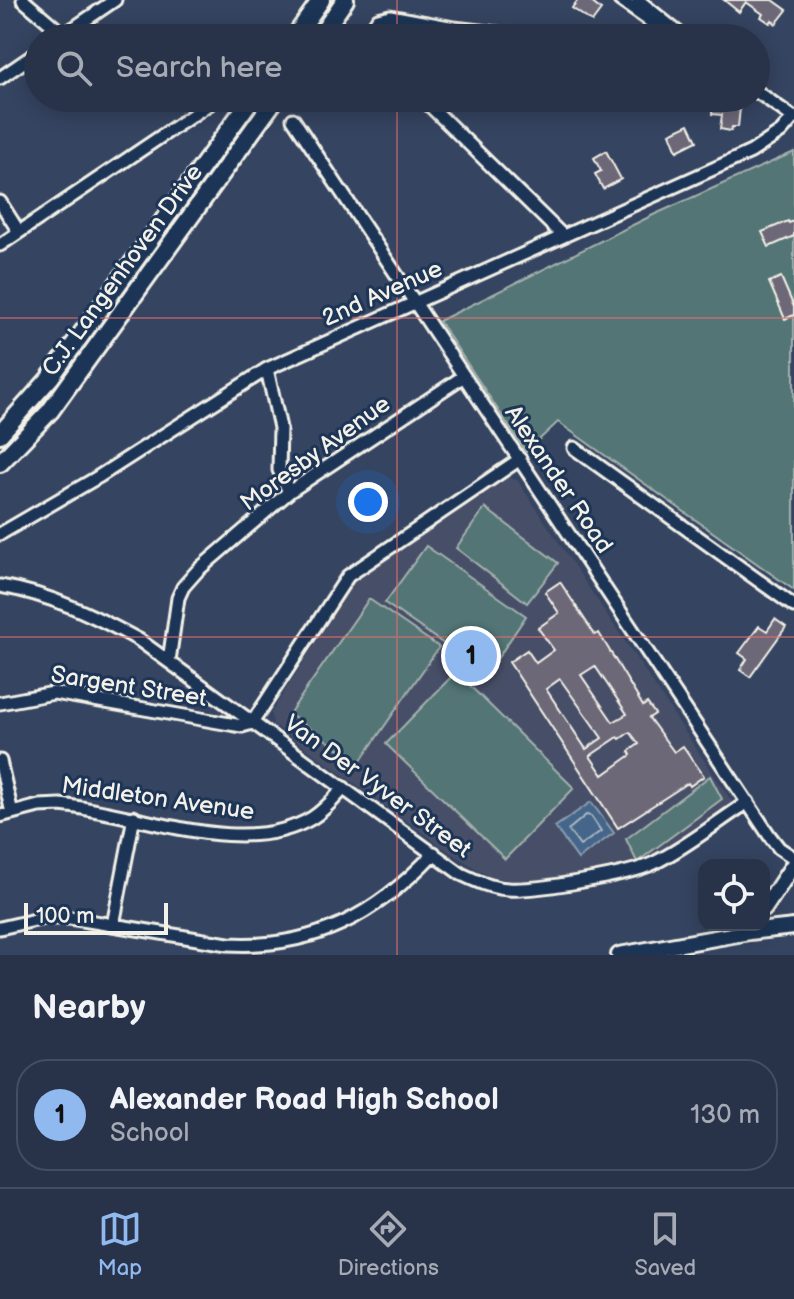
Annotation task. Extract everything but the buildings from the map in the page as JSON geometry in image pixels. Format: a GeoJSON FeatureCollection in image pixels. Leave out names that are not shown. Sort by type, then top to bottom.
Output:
{"type":"FeatureCollection","features":[{"type":"Feature","properties":{"kind":"main road"},"geometry":{"type":"LineString","coordinates":[[304,24],[321,0]]}},
{"type":"Feature","properties":{"kind":"main road"},"geometry":{"type":"LineString","coordinates":[[329,24],[345,0]]}},
{"type":"Feature","properties":{"kind":"main road","name":"C.J. Langenhoven Drive"},"geometry":{"type":"LineString","coordinates":[[0,434],[50,378],[242,112]]}},
{"type":"Feature","properties":{"kind":"main road","name":"C.J. Langenhoven Drive"},"geometry":{"type":"LineString","coordinates":[[0,463],[50,411],[266,112]]}},
{"type":"Feature","properties":{"kind":"street"},"geometry":{"type":"LineString","coordinates":[[23,0],[48,24]]}},
{"type":"Feature","properties":{"kind":"street"},"geometry":{"type":"LineString","coordinates":[[79,24],[115,0]]}},
{"type":"Feature","properties":{"kind":"street"},"geometry":{"type":"LineString","coordinates":[[620,0],[654,24]]}},
{"type":"Feature","properties":{"kind":"street"},"geometry":{"type":"LineString","coordinates":[[638,0],[668,24]]}},
{"type":"Feature","properties":{"kind":"street"},"geometry":{"type":"LineString","coordinates":[[374,24],[382,17],[390,16],[433,24]]}},
{"type":"Feature","properties":{"kind":"street"},"geometry":{"type":"LineString","coordinates":[[0,78],[24,62]]}},
{"type":"Feature","properties":{"kind":"street"},"geometry":{"type":"LineString","coordinates":[[770,101],[794,117]]}},
{"type":"Feature","properties":{"kind":"street"},"geometry":{"type":"LineString","coordinates":[[0,245],[197,112]]}},
{"type":"Feature","properties":{"kind":"street"},"geometry":{"type":"LineString","coordinates":[[436,112],[563,236]]}},
{"type":"Feature","properties":{"kind":"street","name":"2nd Avenue"},"geometry":{"type":"LineString","coordinates":[[0,534],[98,477],[267,369],[762,146],[794,117]]}},
{"type":"Feature","properties":{"kind":"street","name":"Alexander Road"},"geometry":{"type":"LineString","coordinates":[[293,119],[779,848],[794,858]]}},
{"type":"Feature","properties":{"kind":"street"},"geometry":{"type":"LineString","coordinates":[[0,202],[19,232]]}},
{"type":"Feature","properties":{"kind":"street"},"geometry":{"type":"LineString","coordinates":[[267,369],[280,428],[279,470],[289,492]]}},
{"type":"Feature","properties":{"kind":"street","name":"Moresby Avenue"},"geometry":{"type":"LineString","coordinates":[[169,661],[176,608],[183,587],[198,570],[289,492],[464,376]]}},
{"type":"Feature","properties":{"kind":"street"},"geometry":{"type":"LineString","coordinates":[[574,448],[794,606]]}},
{"type":"Feature","properties":{"kind":"street"},"geometry":{"type":"LineString","coordinates":[[252,723],[348,576],[520,459]]}},
{"type":"Feature","properties":{"kind":"street","name":"Van Der Vyver Street"},"geometry":{"type":"LineString","coordinates":[[0,586],[40,595],[90,614],[139,640],[461,874],[485,884],[510,889],[550,886],[639,869],[653,864],[748,802]]}},
{"type":"Feature","properties":{"kind":"street","name":"Sargent Street"},"geometry":{"type":"LineString","coordinates":[[0,703],[54,693],[242,726],[252,723]]}},
{"type":"Feature","properties":{"kind":"street"},"geometry":{"type":"LineString","coordinates":[[0,761],[6,814]]}},
{"type":"Feature","properties":{"kind":"street","name":"Middleton Avenue"},"geometry":{"type":"LineString","coordinates":[[6,814],[50,805],[134,817],[211,833],[258,835],[289,829],[314,817],[344,788]]}},
{"type":"Feature","properties":{"kind":"street"},"geometry":{"type":"LineString","coordinates":[[113,925],[134,817]]}},
{"type":"Feature","properties":{"kind":"street"},"geometry":{"type":"LineString","coordinates":[[0,928],[57,917],[228,944],[292,941],[334,928],[371,909],[396,891],[434,853]]}},
{"type":"Feature","properties":{"kind":"street"},"geometry":{"type":"LineString","coordinates":[[770,900],[794,864]]}},
{"type":"Feature","properties":{"kind":"street"},"geometry":{"type":"LineString","coordinates":[[770,928],[794,927]]}},
{"type":"Feature","properties":{"kind":"street"},"geometry":{"type":"LineString","coordinates":[[619,955],[736,931]]}},
{"type":"Feature","properties":{"kind":"shaded area"},"geometry":{"type":"Polygon","coordinates":[[[508,478],[517,480],[732,802],[648,861],[551,880],[515,881],[488,876],[445,849],[273,724],[271,713],[354,582],[508,478]]]}},
{"type":"Feature","properties":{"kind":"green space"},"geometry":{"type":"Polygon","coordinates":[[[794,152],[794,590],[558,422],[526,452],[439,321],[651,216],[794,152]]]}},
{"type":"Feature","properties":{"kind":"green space"},"geometry":{"type":"Polygon","coordinates":[[[485,508],[558,563],[527,603],[456,548],[485,508]]]}},
{"type":"Feature","properties":{"kind":"green space"},"geometry":{"type":"Polygon","coordinates":[[[426,546],[526,616],[487,674],[385,603],[426,546]]]}},
{"type":"Feature","properties":{"kind":"green space"},"geometry":{"type":"Polygon","coordinates":[[[369,599],[439,647],[359,763],[289,714],[369,599]]]}},
{"type":"Feature","properties":{"kind":"green space"},"geometry":{"type":"Polygon","coordinates":[[[456,672],[574,788],[505,859],[386,744],[456,672]]]}},
{"type":"Feature","properties":{"kind":"green space"},"geometry":{"type":"Polygon","coordinates":[[[710,776],[722,799],[637,862],[626,839],[710,776]]]}},
{"type":"Feature","properties":{"kind":"water"},"geometry":{"type":"Polygon","coordinates":[[[591,802],[614,833],[578,859],[555,827],[591,802]]]}},
{"type":"Feature","properties":{"kind":"place","name":"Alexander Road High School"},"geometry":{"type":"Point","coordinates":[471,656]}}]}
